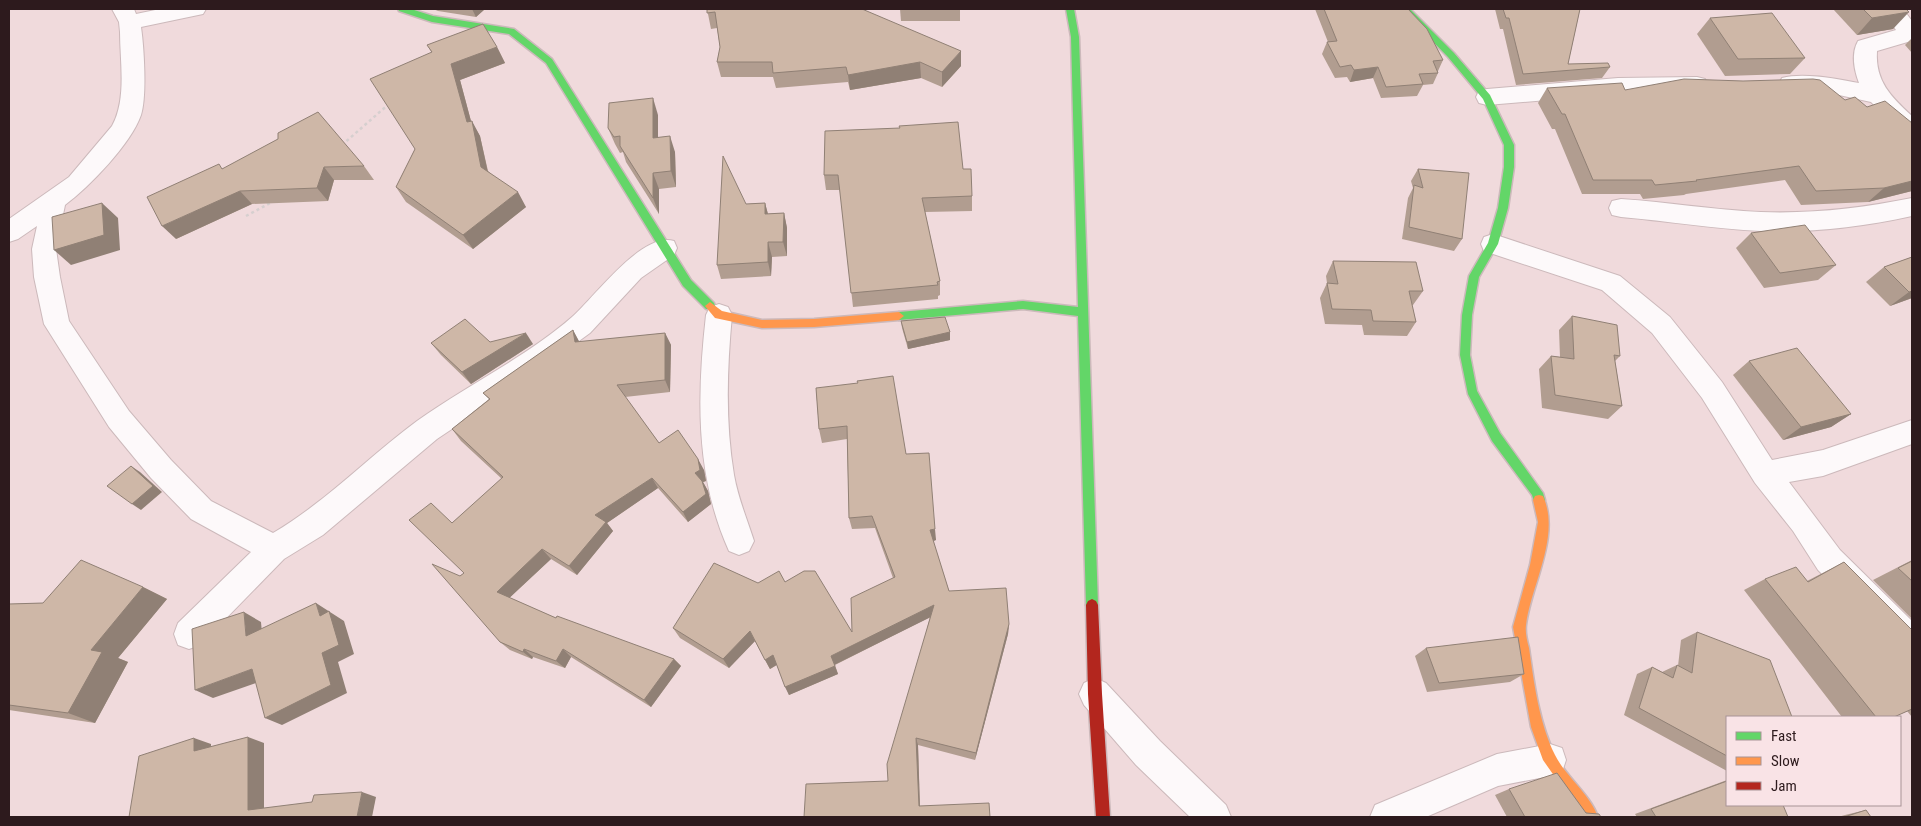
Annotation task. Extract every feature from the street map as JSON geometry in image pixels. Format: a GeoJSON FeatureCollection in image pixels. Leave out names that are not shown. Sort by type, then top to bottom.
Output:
{"type":"FeatureCollection","features":[{"type":"Feature","properties":{"kind":"street"},"geometry":{"type":"LineString","coordinates":[[9,232],[54,202],[77,183],[109,146],[129,116],[132,103],[127,16],[193,9]]}},
{"type":"Feature","properties":{"kind":"street"},"geometry":{"type":"LineString","coordinates":[[402,9],[432,19],[511,31],[549,61],[687,284],[719,315],[771,324],[814,323],[1023,304],[1082,312]]}},
{"type":"Feature","properties":{"kind":"street"},"geometry":{"type":"LineString","coordinates":[[1070,9],[1075,37],[1095,694],[1103,817]]}},
{"type":"Feature","properties":{"kind":"street"},"geometry":{"type":"LineString","coordinates":[[1405,9],[1451,55],[1487,97],[1509,145],[1503,208],[1493,244],[1474,276],[1467,315],[1465,355],[1472,391],[1496,437],[1537,493],[1544,522],[1536,565],[1519,627],[1538,727],[1550,760],[1591,817]]}},
{"type":"Feature","properties":{"kind":"street"},"geometry":{"type":"LineString","coordinates":[[1892,9],[1907,29],[1903,36],[1866,46],[1865,56],[1868,78],[1877,95],[1912,128]]}},
{"type":"Feature","properties":{"kind":"street"},"geometry":{"type":"LineString","coordinates":[[1487,97],[1660,84],[1721,86]]}},
{"type":"Feature","properties":{"kind":"street"},"geometry":{"type":"LineString","coordinates":[[1769,85],[1799,84],[1839,87],[1877,95]]}},
{"type":"Feature","properties":{"kind":"street"},"geometry":{"type":"LineString","coordinates":[[54,202],[44,249],[47,277],[57,324],[119,418],[161,469],[201,510],[274,549]]}},
{"type":"Feature","properties":{"kind":"street"},"geometry":{"type":"LineString","coordinates":[[1621,208],[1740,220],[1836,220],[1912,206]]}},
{"type":"Feature","properties":{"kind":"street"},"geometry":{"type":"LineString","coordinates":[[1493,244],[1611,283],[1661,325],[1712,390],[1765,474],[1803,522],[1829,560],[1912,642]]}},
{"type":"Feature","properties":{"kind":"street"},"geometry":{"type":"LineString","coordinates":[[189,634],[274,549],[320,520],[427,430],[518,370],[581,325],[632,271],[665,248]]}},
{"type":"Feature","properties":{"kind":"street"},"geometry":{"type":"LineString","coordinates":[[719,315],[716,342],[715,427],[720,476],[738,541]]}},
{"type":"Feature","properties":{"kind":"street"},"geometry":{"type":"LineString","coordinates":[[1765,474],[1824,463],[1912,432]]}},
{"type":"Feature","properties":{"kind":"street"},"geometry":{"type":"LineString","coordinates":[[1095,694],[1148,753],[1214,817]]}},
{"type":"Feature","properties":{"kind":"street"},"geometry":{"type":"LineString","coordinates":[[1387,817],[1497,770],[1550,760]]}},
{"type":"Feature","properties":{"kind":"path"},"geometry":{"type":"LineString","coordinates":[[335,150],[390,102]]}},
{"type":"Feature","properties":{"kind":"path"},"geometry":{"type":"LineString","coordinates":[[246,216],[278,199]]}},
{"type":"Feature","properties":{"kind":"building"},"geometry":{"type":"Polygon","coordinates":[[[707,9],[862,9],[961,51],[942,72],[920,62],[848,75],[846,67],[773,73],[772,62],[717,62],[720,47],[715,12],[707,13],[707,9]]]}},
{"type":"Feature","properties":{"kind":"building"},"geometry":{"type":"Polygon","coordinates":[[[1324,9],[1408,9],[1427,29],[1443,60],[1433,61],[1438,73],[1419,74],[1423,84],[1386,87],[1378,67],[1354,70],[1351,65],[1340,67],[1327,42],[1337,41],[1324,9]]]}},
{"type":"Feature","properties":{"kind":"building"},"geometry":{"type":"Polygon","coordinates":[[[1503,9],[1580,9],[1568,64],[1608,63],[1610,67],[1523,74],[1509,18],[1506,18],[1503,9]]]}},
{"type":"Feature","properties":{"kind":"building"},"geometry":{"type":"Polygon","coordinates":[[[1863,9],[1906,9],[1909,12],[1872,18],[1863,9]]]}},
{"type":"Feature","properties":{"kind":"building"},"geometry":{"type":"Polygon","coordinates":[[[1772,13],[1805,58],[1738,59],[1710,18],[1772,13]]]}},
{"type":"Feature","properties":{"kind":"building"},"geometry":{"type":"Polygon","coordinates":[[[483,24],[497,47],[451,64],[467,122],[472,121],[481,167],[518,192],[463,235],[396,187],[415,149],[370,79],[432,52],[427,45],[483,24]]]}},
{"type":"Feature","properties":{"kind":"building"},"geometry":{"type":"Polygon","coordinates":[[[1684,79],[1743,81],[1813,79],[1820,80],[1845,100],[1855,97],[1867,107],[1885,101],[1912,123],[1912,181],[1884,188],[1816,191],[1799,166],[1697,181],[1655,185],[1652,180],[1593,180],[1565,114],[1562,114],[1547,88],[1622,83],[1625,90],[1684,79]]]}},
{"type":"Feature","properties":{"kind":"building"},"geometry":{"type":"Polygon","coordinates":[[[653,98],[653,138],[670,136],[671,171],[653,173],[653,198],[620,146],[620,136],[614,137],[608,128],[609,103],[653,98]]]}},
{"type":"Feature","properties":{"kind":"building"},"geometry":{"type":"Polygon","coordinates":[[[318,112],[364,166],[324,167],[317,188],[240,191],[162,226],[147,197],[219,164],[222,169],[278,139],[278,133],[318,112]]]}},
{"type":"Feature","properties":{"kind":"building"},"geometry":{"type":"Polygon","coordinates":[[[958,122],[963,169],[971,169],[972,196],[922,198],[940,281],[937,282],[938,285],[851,293],[838,175],[824,175],[825,131],[900,128],[899,126],[958,122]]]}},
{"type":"Feature","properties":{"kind":"building"},"geometry":{"type":"Polygon","coordinates":[[[723,156],[746,204],[765,203],[765,214],[784,213],[783,242],[768,242],[768,262],[717,265],[723,156]]]}},
{"type":"Feature","properties":{"kind":"building"},"geometry":{"type":"Polygon","coordinates":[[[1418,169],[1469,173],[1462,239],[1409,227],[1414,185],[1423,188],[1418,169]]]}},
{"type":"Feature","properties":{"kind":"building"},"geometry":{"type":"Polygon","coordinates":[[[102,203],[104,235],[54,250],[52,217],[102,203]]]}},
{"type":"Feature","properties":{"kind":"building"},"geometry":{"type":"Polygon","coordinates":[[[1805,225],[1836,265],[1780,273],[1751,233],[1805,225]]]}},
{"type":"Feature","properties":{"kind":"building"},"geometry":{"type":"Polygon","coordinates":[[[1912,257],[1912,291],[1909,292],[1884,267],[1912,257]]]}},
{"type":"Feature","properties":{"kind":"building"},"geometry":{"type":"Polygon","coordinates":[[[1333,261],[1416,262],[1423,291],[1409,291],[1416,322],[1373,321],[1371,310],[1332,309],[1327,283],[1338,284],[1333,261]]]}},
{"type":"Feature","properties":{"kind":"building"},"geometry":{"type":"Polygon","coordinates":[[[1572,316],[1617,325],[1620,356],[1614,355],[1622,406],[1555,395],[1551,356],[1574,359],[1572,316]]]}},
{"type":"Feature","properties":{"kind":"building"},"geometry":{"type":"Polygon","coordinates":[[[945,317],[950,332],[907,342],[901,321],[945,317]]]}},
{"type":"Feature","properties":{"kind":"building"},"geometry":{"type":"Polygon","coordinates":[[[465,319],[490,342],[526,333],[462,372],[431,343],[465,319]]]}},
{"type":"Feature","properties":{"kind":"building"},"geometry":{"type":"Polygon","coordinates":[[[573,330],[575,342],[665,333],[665,380],[617,385],[659,443],[678,430],[698,459],[700,470],[695,473],[702,481],[706,494],[683,512],[652,478],[595,515],[606,522],[569,566],[542,549],[497,592],[556,618],[557,616],[674,659],[644,700],[563,649],[556,661],[524,649],[523,652],[500,642],[432,564],[460,576],[464,573],[409,520],[431,503],[452,523],[503,477],[452,429],[490,399],[483,393],[573,330]]]}},
{"type":"Feature","properties":{"kind":"building"},"geometry":{"type":"Polygon","coordinates":[[[1797,348],[1851,414],[1801,427],[1749,361],[1797,348]]]}},
{"type":"Feature","properties":{"kind":"building"},"geometry":{"type":"Polygon","coordinates":[[[893,376],[906,454],[929,453],[935,529],[930,530],[949,591],[1006,588],[1009,624],[976,753],[916,738],[919,806],[989,803],[990,817],[804,817],[806,784],[888,781],[887,764],[934,605],[831,656],[835,666],[785,687],[773,655],[765,660],[750,631],[723,659],[673,628],[714,563],[758,583],[779,571],[785,582],[804,571],[815,571],[852,632],[851,598],[895,577],[872,516],[849,518],[847,426],[819,429],[816,388],[858,383],[857,381],[893,376]]]}},
{"type":"Feature","properties":{"kind":"building"},"geometry":{"type":"Polygon","coordinates":[[[131,466],[153,486],[132,504],[107,486],[131,466]]]}},
{"type":"Feature","properties":{"kind":"building"},"geometry":{"type":"Polygon","coordinates":[[[81,560],[143,587],[91,650],[102,652],[68,713],[9,705],[9,604],[43,603],[81,560]]]}},
{"type":"Feature","properties":{"kind":"building"},"geometry":{"type":"Polygon","coordinates":[[[1912,561],[1912,581],[1898,568],[1912,561]]]}},
{"type":"Feature","properties":{"kind":"building"},"geometry":{"type":"Polygon","coordinates":[[[1844,562],[1912,630],[1912,709],[1896,716],[1875,716],[1765,579],[1796,567],[1808,582],[1844,562]]]}},
{"type":"Feature","properties":{"kind":"building"},"geometry":{"type":"Polygon","coordinates":[[[316,603],[320,616],[329,611],[339,645],[322,653],[331,685],[265,718],[252,669],[195,690],[192,629],[244,612],[246,636],[316,603]]]}},
{"type":"Feature","properties":{"kind":"building"},"geometry":{"type":"Polygon","coordinates":[[[1697,632],[1770,660],[1792,716],[1726,716],[1726,755],[1639,708],[1652,667],[1673,678],[1677,665],[1692,673],[1697,632]]]}},
{"type":"Feature","properties":{"kind":"building"},"geometry":{"type":"Polygon","coordinates":[[[1518,637],[1524,674],[1439,683],[1426,648],[1518,637]]]}},
{"type":"Feature","properties":{"kind":"building"},"geometry":{"type":"Polygon","coordinates":[[[248,737],[248,810],[312,802],[314,795],[362,792],[357,817],[129,817],[139,756],[194,738],[194,751],[248,737]]]}},
{"type":"Feature","properties":{"kind":"building"},"geometry":{"type":"Polygon","coordinates":[[[1557,773],[1586,813],[1599,814],[1601,817],[1525,817],[1509,789],[1557,773]]]}},
{"type":"Feature","properties":{"kind":"building"},"geometry":{"type":"Polygon","coordinates":[[[1726,781],[1726,806],[1783,806],[1788,817],[1656,817],[1651,809],[1726,781]]]}},
{"type":"Feature","properties":{"kind":"building"},"geometry":{"type":"Polygon","coordinates":[[[1866,810],[1871,817],[1844,817],[1866,810]]]}},
{"type":"Feature","properties":{"kind":"traffic: fast"},"geometry":{"type":"LineString","coordinates":[[402,9],[432,19],[511,31],[549,61],[687,283],[710,306]]}},
{"type":"Feature","properties":{"kind":"traffic: fast"},"geometry":{"type":"LineString","coordinates":[[1070,9],[1075,37],[1092,605]]}},
{"type":"Feature","properties":{"kind":"traffic: fast"},"geometry":{"type":"LineString","coordinates":[[1405,9],[1451,55],[1487,97],[1509,145],[1509,167],[1503,208],[1493,244],[1474,276],[1467,315],[1465,355],[1472,391],[1496,437],[1537,493],[1539,500]]}},
{"type":"Feature","properties":{"kind":"traffic: fast"},"geometry":{"type":"LineString","coordinates":[[899,316],[1023,305],[1082,312]]}},
{"type":"Feature","properties":{"kind":"traffic: slow"},"geometry":{"type":"LineString","coordinates":[[710,306],[719,315],[762,324],[814,323],[899,316]]}},
{"type":"Feature","properties":{"kind":"traffic: slow"},"geometry":{"type":"LineString","coordinates":[[1539,500],[1544,522],[1536,565],[1519,627],[1525,666],[1538,727],[1550,760],[1591,817]]}},
{"type":"Feature","properties":{"kind":"traffic: jam"},"geometry":{"type":"LineString","coordinates":[[1092,605],[1095,694],[1103,817]]}}]}
